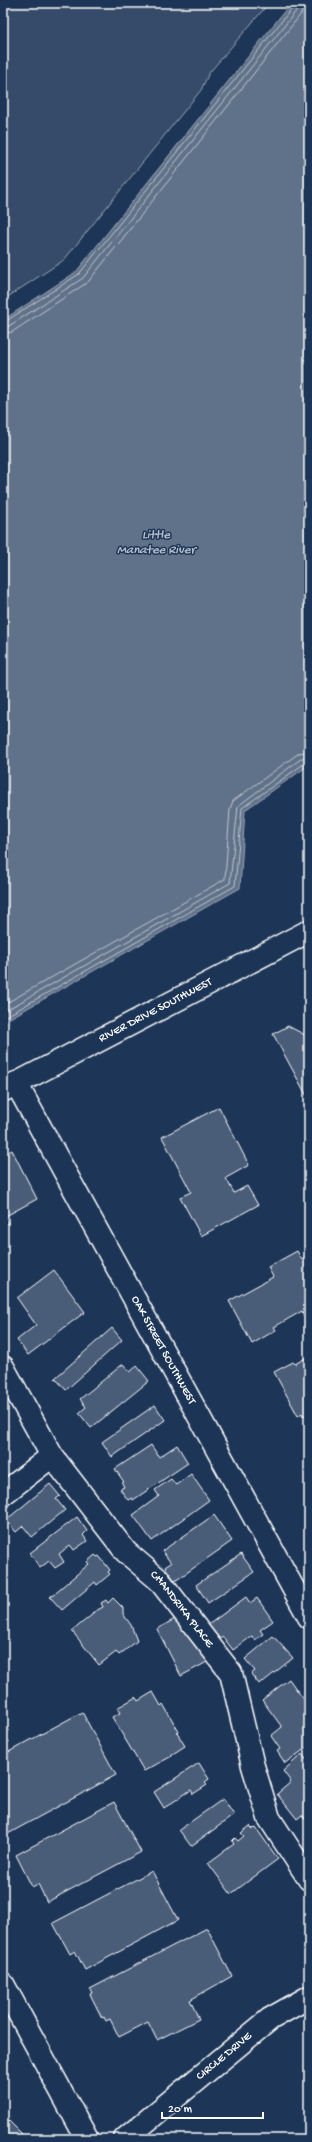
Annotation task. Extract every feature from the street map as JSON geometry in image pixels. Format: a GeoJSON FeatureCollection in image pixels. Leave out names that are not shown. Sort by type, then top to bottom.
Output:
{"type":"FeatureCollection","features":[{"type":"Feature","properties":{"kind":"street","name":"RIVER DRIVE SOUTHWEST"},"geometry":{"type":"LineString","coordinates":[[10,1087],[309,931]]}},
{"type":"Feature","properties":{"kind":"street","name":"OAK STREET SOUTHWEST"},"geometry":{"type":"LineString","coordinates":[[10,1087],[309,1617]]}},
{"type":"Feature","properties":{"kind":"street","name":"CHANDRIKA PLACE"},"geometry":{"type":"LineString","coordinates":[[3,1367],[52,1456],[126,1552],[159,1580],[231,1673],[253,1766],[269,1818],[309,1879]]}},
{"type":"Feature","properties":{"kind":"street"},"geometry":{"type":"LineString","coordinates":[[3,1494],[52,1456]]}},
{"type":"Feature","properties":{"kind":"street"},"geometry":{"type":"LineString","coordinates":[[3,1984],[87,2139]]}},
{"type":"Feature","properties":{"kind":"street","name":"CIRCLE DRIVE"},"geometry":{"type":"LineString","coordinates":[[125,2139],[270,2019],[309,1996]]}},
{"type":"Feature","properties":{"kind":"shaded area"},"geometry":{"type":"Polygon","coordinates":[[[3,3],[269,3],[209,73],[201,90],[64,260],[3,300],[3,3]]]}},
{"type":"Feature","properties":{"kind":"water","name":"Little Manatee River"},"geometry":{"type":"Polygon","coordinates":[[[291,3],[309,3],[309,765],[245,810],[240,888],[3,1022],[3,320],[76,272],[291,3]]]}},
{"type":"Feature","properties":{"kind":"building"},"geometry":{"type":"Polygon","coordinates":[[[288,1026],[309,1037],[309,1100],[273,1034],[288,1026]]]}},
{"type":"Feature","properties":{"kind":"building"},"geometry":{"type":"Polygon","coordinates":[[[219,1107],[249,1165],[226,1178],[234,1193],[247,1186],[258,1205],[201,1236],[180,1197],[191,1192],[162,1137],[219,1107]]]}},
{"type":"Feature","properties":{"kind":"building"},"geometry":{"type":"Polygon","coordinates":[[[12,1150],[37,1199],[4,1217],[8,1223],[3,1226],[3,1155],[12,1150]]]}},
{"type":"Feature","properties":{"kind":"building"},"geometry":{"type":"Polygon","coordinates":[[[297,1251],[302,1260],[305,1258],[309,1264],[309,1313],[304,1316],[302,1311],[274,1327],[276,1330],[252,1344],[229,1301],[273,1277],[268,1267],[297,1251]]]}},
{"type":"Feature","properties":{"kind":"building"},"geometry":{"type":"Polygon","coordinates":[[[54,1270],[85,1312],[28,1355],[17,1340],[36,1325],[17,1298],[54,1270]]]}},
{"type":"Feature","properties":{"kind":"building"},"geometry":{"type":"Polygon","coordinates":[[[112,1328],[122,1340],[66,1390],[55,1378],[112,1328]]]}},
{"type":"Feature","properties":{"kind":"building"},"geometry":{"type":"Polygon","coordinates":[[[309,1356],[309,1413],[303,1416],[302,1413],[298,1416],[274,1372],[293,1362],[295,1364],[309,1356]]]}},
{"type":"Feature","properties":{"kind":"building"},"geometry":{"type":"Polygon","coordinates":[[[123,1364],[130,1372],[137,1366],[149,1381],[91,1428],[79,1413],[86,1407],[80,1399],[123,1364]]]}},
{"type":"Feature","properties":{"kind":"building"},"geometry":{"type":"Polygon","coordinates":[[[155,1405],[165,1420],[112,1457],[102,1442],[155,1405]]]}},
{"type":"Feature","properties":{"kind":"building"},"geometry":{"type":"Polygon","coordinates":[[[151,1445],[159,1457],[177,1445],[188,1463],[133,1500],[132,1498],[128,1500],[120,1489],[124,1487],[122,1483],[124,1482],[115,1469],[151,1445]]]}},
{"type":"Feature","properties":{"kind":"building"},"geometry":{"type":"Polygon","coordinates":[[[191,1474],[209,1500],[152,1541],[133,1515],[159,1496],[155,1490],[171,1479],[176,1485],[191,1474]]]}},
{"type":"Feature","properties":{"kind":"building"},"geometry":{"type":"Polygon","coordinates":[[[50,1484],[60,1496],[56,1499],[65,1510],[32,1537],[23,1526],[16,1532],[6,1520],[50,1484]]]}},
{"type":"Feature","properties":{"kind":"building"},"geometry":{"type":"Polygon","coordinates":[[[214,1515],[232,1541],[175,1581],[165,1567],[171,1563],[162,1551],[214,1515]]]}},
{"type":"Feature","properties":{"kind":"building"},"geometry":{"type":"Polygon","coordinates":[[[77,1517],[87,1531],[83,1535],[87,1541],[74,1550],[70,1545],[59,1554],[64,1562],[55,1568],[49,1561],[40,1568],[30,1553],[77,1517]]]}},
{"type":"Feature","properties":{"kind":"building"},"geometry":{"type":"Polygon","coordinates":[[[241,1554],[254,1572],[208,1603],[196,1585],[241,1554]]]}},
{"type":"Feature","properties":{"kind":"building"},"geometry":{"type":"Polygon","coordinates":[[[95,1555],[97,1557],[99,1556],[110,1570],[108,1572],[110,1574],[97,1585],[95,1582],[62,1610],[50,1597],[89,1564],[87,1562],[95,1555]]]}},
{"type":"Feature","properties":{"kind":"building"},"geometry":{"type":"Polygon","coordinates":[[[246,1597],[250,1603],[257,1598],[273,1621],[260,1630],[263,1634],[255,1640],[252,1636],[233,1650],[223,1637],[219,1640],[208,1625],[246,1597]]]}},
{"type":"Feature","properties":{"kind":"building"},"geometry":{"type":"Polygon","coordinates":[[[113,1598],[123,1608],[123,1614],[131,1625],[137,1641],[119,1655],[116,1652],[99,1665],[72,1631],[93,1614],[92,1613],[103,1607],[101,1603],[106,1600],[108,1603],[113,1598]]]}},
{"type":"Feature","properties":{"kind":"building"},"geometry":{"type":"Polygon","coordinates":[[[182,1615],[207,1662],[181,1676],[157,1629],[182,1615]]]}},
{"type":"Feature","properties":{"kind":"building"},"geometry":{"type":"Polygon","coordinates":[[[273,1636],[293,1658],[259,1684],[251,1674],[255,1671],[245,1659],[273,1636]]]}},
{"type":"Feature","properties":{"kind":"building"},"geometry":{"type":"Polygon","coordinates":[[[289,1679],[309,1707],[309,1746],[285,1763],[277,1751],[280,1749],[271,1736],[282,1727],[262,1700],[289,1679]]]}},
{"type":"Feature","properties":{"kind":"building"},"geometry":{"type":"Polygon","coordinates":[[[153,1692],[161,1706],[163,1704],[185,1746],[171,1755],[172,1756],[144,1771],[112,1717],[120,1713],[117,1708],[136,1697],[138,1701],[153,1692]]]}},
{"type":"Feature","properties":{"kind":"building"},"geometry":{"type":"Polygon","coordinates":[[[82,1712],[116,1775],[4,1836],[3,1755],[82,1712]]]}},
{"type":"Feature","properties":{"kind":"building"},"geometry":{"type":"Polygon","coordinates":[[[302,1754],[309,1763],[309,1816],[305,1819],[302,1815],[297,1819],[277,1794],[291,1782],[283,1771],[302,1754]]]}},
{"type":"Feature","properties":{"kind":"building"},"geometry":{"type":"Polygon","coordinates":[[[199,1763],[209,1779],[205,1782],[207,1785],[193,1794],[191,1790],[164,1808],[154,1792],[199,1763]]]}},
{"type":"Feature","properties":{"kind":"building"},"geometry":{"type":"Polygon","coordinates":[[[223,1799],[234,1815],[191,1846],[179,1830],[223,1799]]]}},
{"type":"Feature","properties":{"kind":"building"},"geometry":{"type":"Polygon","coordinates":[[[114,1802],[141,1852],[47,1902],[38,1884],[32,1887],[16,1855],[114,1802]]]}},
{"type":"Feature","properties":{"kind":"building"},"geometry":{"type":"Polygon","coordinates":[[[250,1826],[253,1829],[256,1828],[278,1859],[231,1894],[208,1863],[234,1844],[232,1841],[235,1838],[238,1841],[244,1836],[241,1833],[250,1826]]]}},
{"type":"Feature","properties":{"kind":"building"},"geometry":{"type":"Polygon","coordinates":[[[152,1871],[178,1920],[85,1970],[75,1951],[70,1954],[53,1923],[152,1871]]]}},
{"type":"Feature","properties":{"kind":"building"},"geometry":{"type":"Polygon","coordinates":[[[207,1928],[232,1976],[190,2000],[199,2019],[157,2040],[148,2022],[119,2037],[110,2019],[106,2021],[104,2017],[102,2018],[90,1994],[92,1993],[90,1989],[207,1928]]]}},
{"type":"Feature","properties":{"kind":"building"},"geometry":{"type":"Polygon","coordinates":[[[4,2116],[27,2139],[3,2139],[4,2116]]]}}]}
